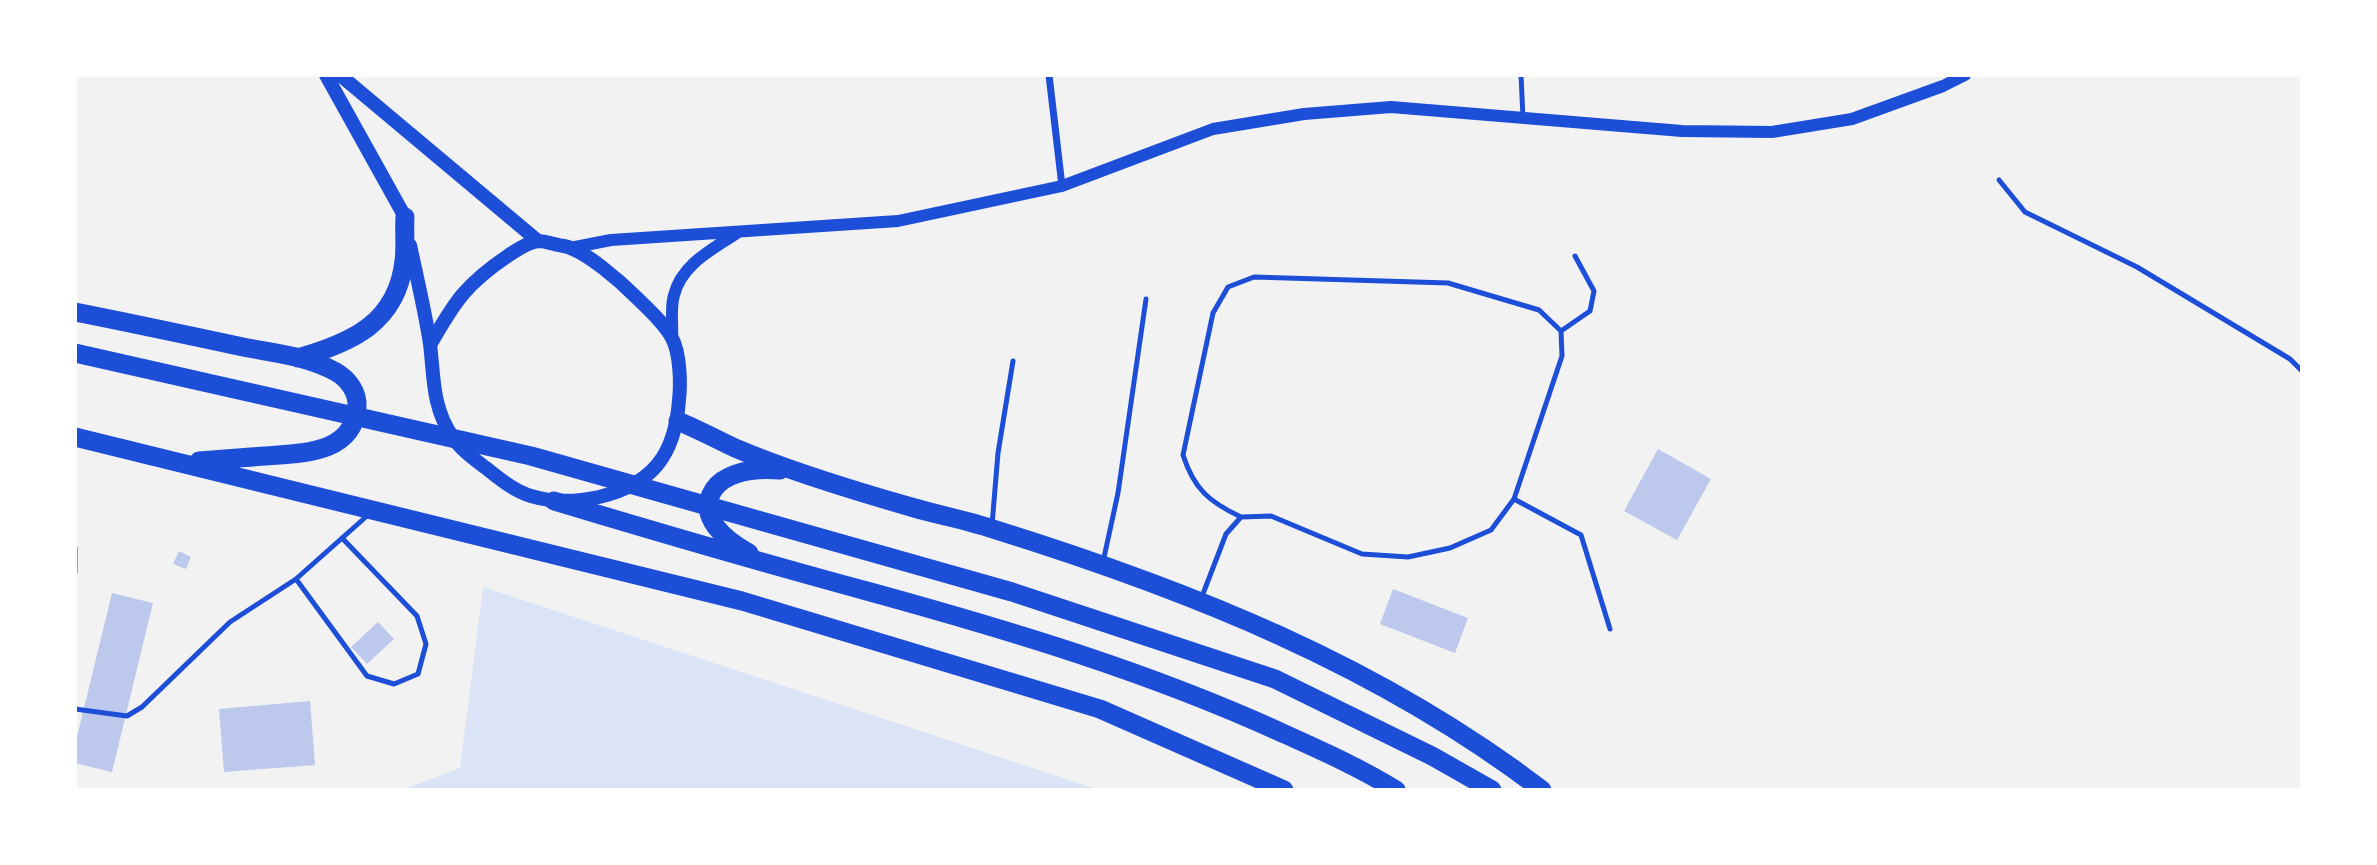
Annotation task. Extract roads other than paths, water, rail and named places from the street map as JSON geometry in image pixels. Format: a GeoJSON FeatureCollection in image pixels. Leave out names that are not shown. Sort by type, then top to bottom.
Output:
{"type":"FeatureCollection","features":[{"type":"Feature","properties":{"kind":"highway"},"geometry":{"type":"LineString","coordinates":[[298,358],[351,338],[365,330],[388,309],[396,295],[404,261],[404,217]]}},
{"type":"Feature","properties":{"kind":"highway"},"geometry":{"type":"LineString","coordinates":[[75,312],[298,358],[337,373],[354,390],[357,401],[352,427],[329,447],[306,453],[181,462]]}},
{"type":"Feature","properties":{"kind":"highway"},"geometry":{"type":"LineString","coordinates":[[75,353],[531,456],[1012,592],[1275,679],[1432,756],[1492,790]]}},
{"type":"Feature","properties":{"kind":"highway"},"geometry":{"type":"LineString","coordinates":[[678,421],[736,448],[829,481],[911,507],[992,528],[1102,565],[1307,646],[1458,730],[1542,790]]}},
{"type":"Feature","properties":{"kind":"highway"},"geometry":{"type":"LineString","coordinates":[[75,437],[742,601],[1100,709],[1284,790]]}},
{"type":"Feature","properties":{"kind":"highway"},"geometry":{"type":"LineString","coordinates":[[772,565],[744,550],[720,532],[709,514],[708,504],[712,492],[726,478],[748,471],[784,470],[829,481]]}},
{"type":"Feature","properties":{"kind":"highway"},"geometry":{"type":"LineString","coordinates":[[554,501],[975,621],[1143,675],[1230,709],[1301,741],[1396,790]]}},
{"type":"Feature","properties":{"kind":"main road"},"geometry":{"type":"LineString","coordinates":[[326,75],[404,217],[430,345],[434,393],[451,435],[463,449],[508,485],[530,496],[554,501],[579,502],[603,496],[626,489],[649,475],[663,458],[678,421],[681,381],[672,338],[656,317],[606,271],[570,247],[538,241],[340,75]]}},
{"type":"Feature","properties":{"kind":"main road"},"geometry":{"type":"LineString","coordinates":[[430,345],[451,308],[472,282],[521,248],[538,241]]}},
{"type":"Feature","properties":{"kind":"street"},"geometry":{"type":"LineString","coordinates":[[1049,75],[1062,186]]}},
{"type":"Feature","properties":{"kind":"street"},"geometry":{"type":"LineString","coordinates":[[570,247],[611,240],[898,221],[1062,186],[1213,129],[1304,114],[1391,107],[1682,131],[1772,132],[1852,118],[1943,86],[1965,75]]}},
{"type":"Feature","properties":{"kind":"street"},"geometry":{"type":"LineString","coordinates":[[672,338],[673,297],[681,277],[689,266],[739,231]]}},
{"type":"Feature","properties":{"kind":"lane"},"geometry":{"type":"LineString","coordinates":[[1521,75],[1523,118]]}},
{"type":"Feature","properties":{"kind":"lane"},"geometry":{"type":"LineString","coordinates":[[2000,180],[2025,212],[2137,267],[2290,359],[2302,371]]}},
{"type":"Feature","properties":{"kind":"lane"},"geometry":{"type":"LineString","coordinates":[[1561,331],[1590,311],[1594,292],[1576,256]]}},
{"type":"Feature","properties":{"kind":"lane"},"geometry":{"type":"LineString","coordinates":[[1254,277],[1448,283],[1539,310],[1561,331],[1562,356],[1514,499],[1491,530],[1450,548],[1408,557],[1362,554],[1271,516],[1241,517],[1215,505],[1190,476],[1183,455],[1213,313],[1228,287],[1254,277]]}},
{"type":"Feature","properties":{"kind":"lane"},"geometry":{"type":"LineString","coordinates":[[1102,565],[1118,493],[1146,299]]}},
{"type":"Feature","properties":{"kind":"lane"},"geometry":{"type":"LineString","coordinates":[[992,528],[998,453],[1013,361]]}},
{"type":"Feature","properties":{"kind":"lane"},"geometry":{"type":"LineString","coordinates":[[1514,499],[1580,535],[1610,629]]}},
{"type":"Feature","properties":{"kind":"lane"},"geometry":{"type":"LineString","coordinates":[[75,709],[127,716],[142,707],[230,622],[296,579],[373,510]]}},
{"type":"Feature","properties":{"kind":"lane"},"geometry":{"type":"LineString","coordinates":[[1200,602],[1226,534],[1241,517]]}},
{"type":"Feature","properties":{"kind":"lane"},"geometry":{"type":"LineString","coordinates":[[296,579],[367,676],[394,684],[418,674],[426,644],[417,616],[342,538]]}},
{"type":"Feature","properties":{"kind":"lane"},"geometry":{"type":"LineString","coordinates":[[75,548],[75,572]]}}]}
